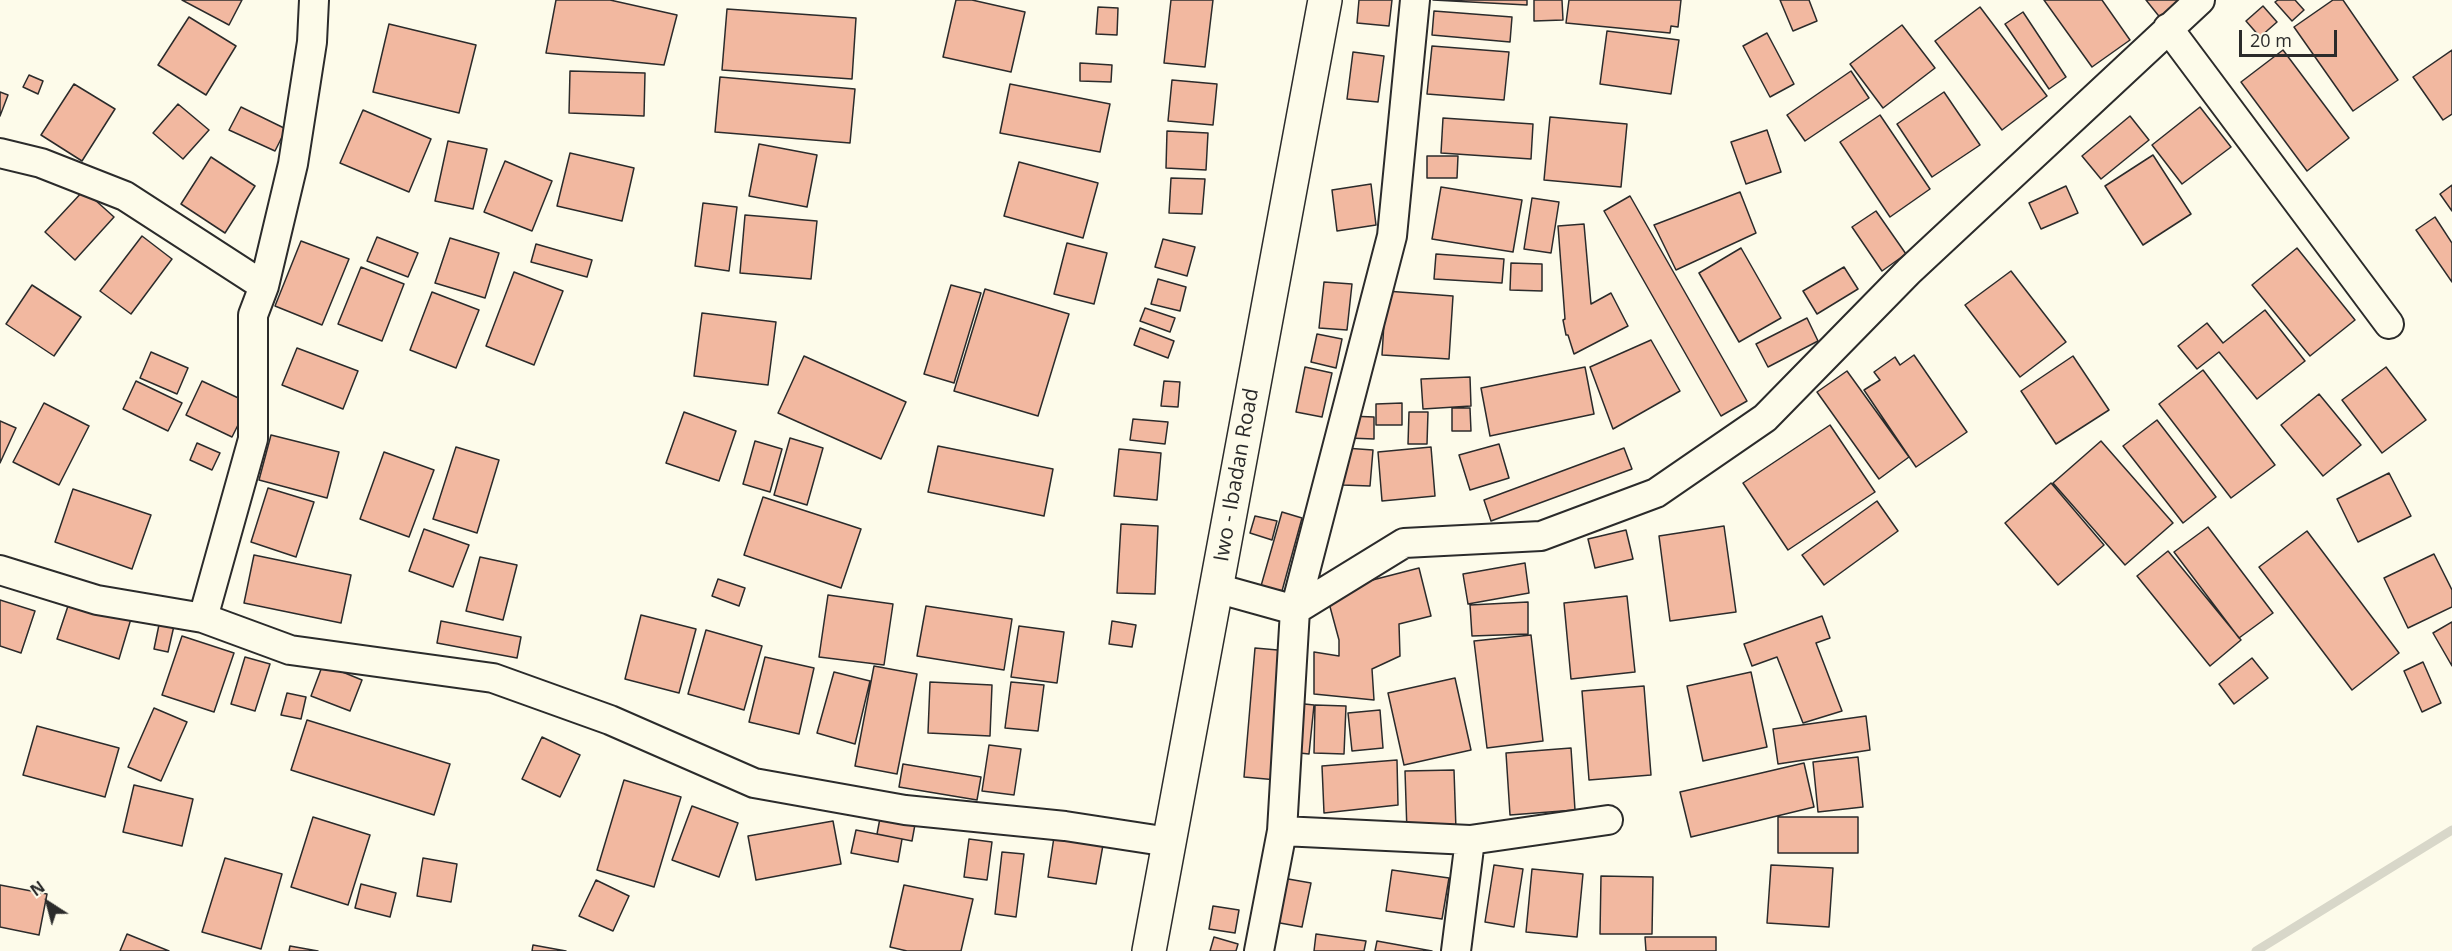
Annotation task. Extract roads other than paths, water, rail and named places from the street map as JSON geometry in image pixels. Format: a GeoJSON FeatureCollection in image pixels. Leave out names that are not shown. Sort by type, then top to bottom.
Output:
{"type":"FeatureCollection","features":[{"type":"Feature","properties":{"kind":"main road","name":"Iwo - Ibadan Road"},"geometry":{"type":"LineString","coordinates":[[1149,951],[1325,0]]}},
{"type":"Feature","properties":{"kind":"street"},"geometry":{"type":"LineString","coordinates":[[203,618],[253,439],[253,315],[264,286],[293,164],[312,42],[314,0]]}},
{"type":"Feature","properties":{"kind":"street"},"geometry":{"type":"LineString","coordinates":[[1259,951],[1282,831],[1295,610],[1392,236],[1415,0]]}},
{"type":"Feature","properties":{"kind":"street"},"geometry":{"type":"LineString","coordinates":[[1216,588],[1295,610],[1404,543],[1541,536],[1656,493],[1765,418],[1909,271],[2200,0]]}},
{"type":"Feature","properties":{"kind":"street"},"geometry":{"type":"LineString","coordinates":[[2168,28],[2389,324]]}},
{"type":"Feature","properties":{"kind":"street"},"geometry":{"type":"LineString","coordinates":[[0,153],[41,163],[125,196],[264,286]]}},
{"type":"Feature","properties":{"kind":"street"},"geometry":{"type":"LineString","coordinates":[[0,570],[97,600],[203,618],[290,650],[493,678],[610,720],[754,783],[905,810],[1065,826],[1169,842]]}},
{"type":"Feature","properties":{"kind":"street"},"geometry":{"type":"LineString","coordinates":[[1282,831],[1470,840],[1608,819]]}},
{"type":"Feature","properties":{"kind":"street"},"geometry":{"type":"LineString","coordinates":[[1456,951],[1470,840]]}},
{"type":"Feature","properties":{"kind":"waterway"},"geometry":{"type":"LineString","coordinates":[[2256,951],[2452,830]]}}]}
